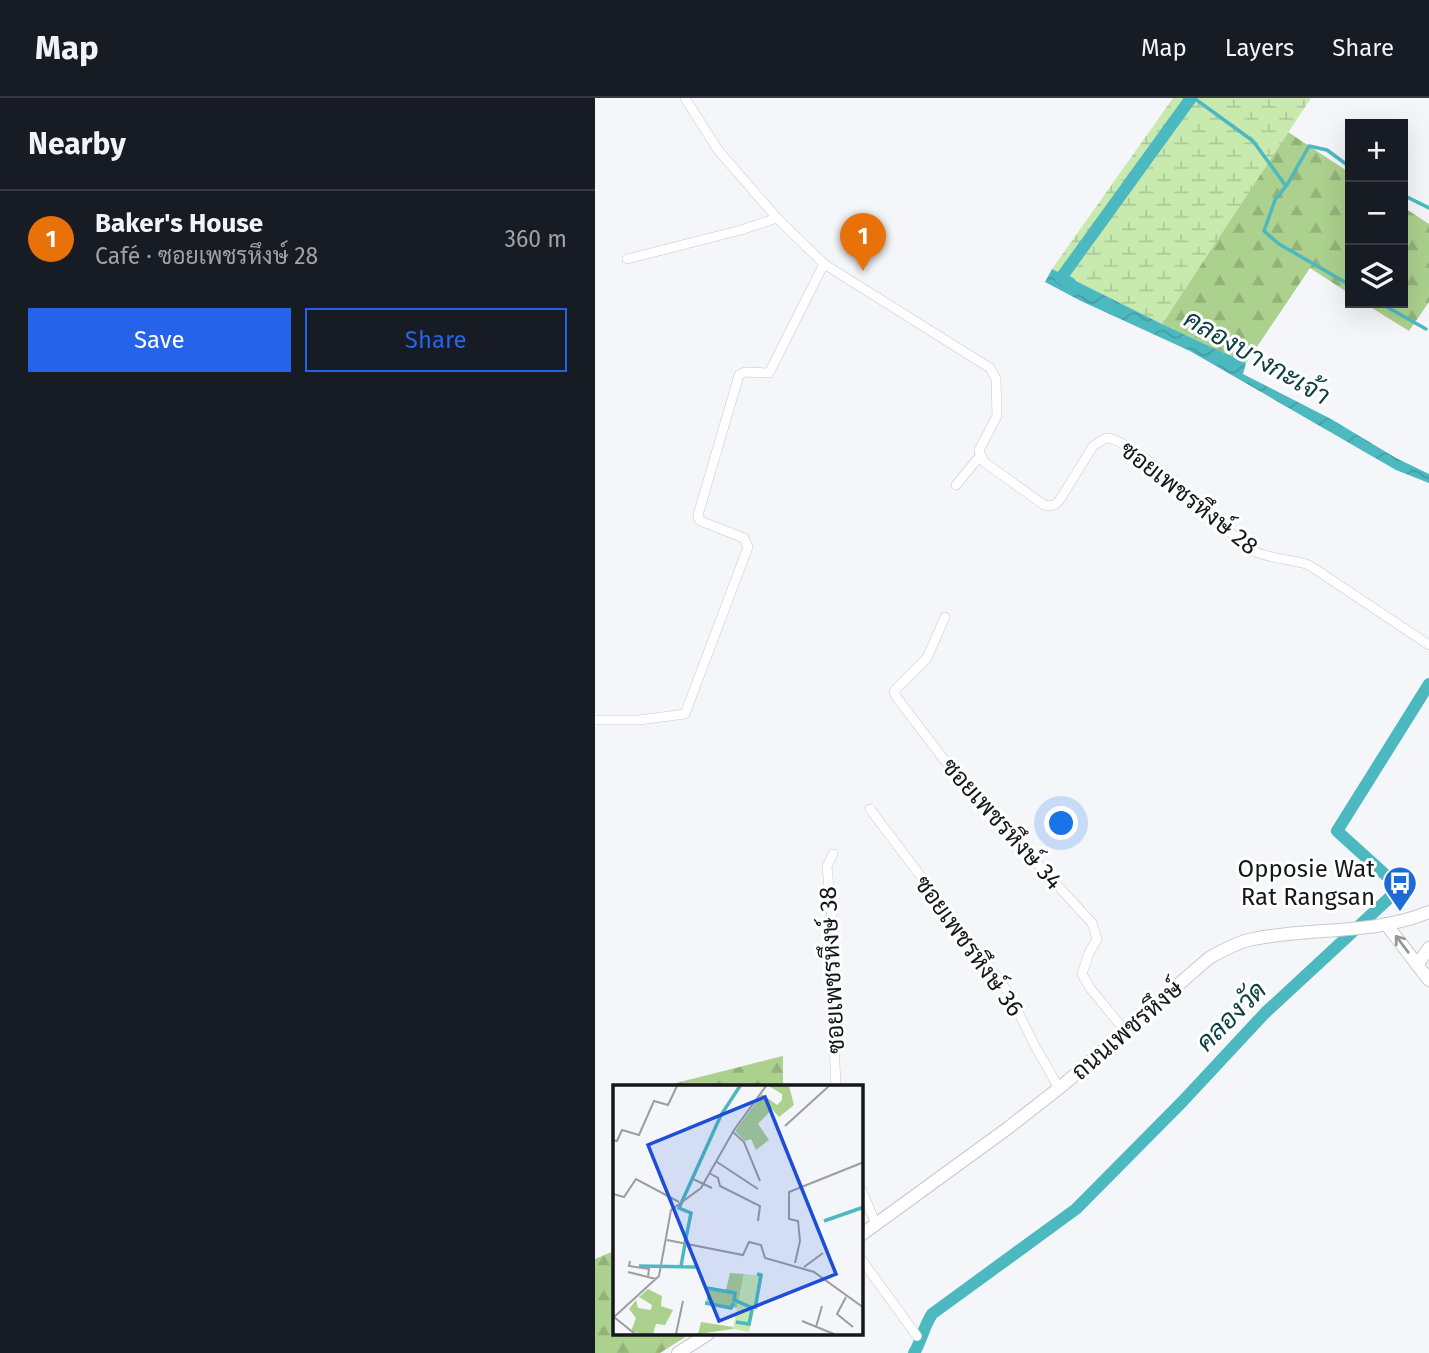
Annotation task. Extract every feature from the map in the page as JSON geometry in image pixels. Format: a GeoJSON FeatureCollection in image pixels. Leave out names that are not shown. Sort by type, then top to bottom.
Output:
{"type":"FeatureCollection","features":[{"type":"Feature","properties":{"kind":"main road","name":"ถนนเพชรหึงษ์"},"geometry":{"type":"LineString","coordinates":[[863,1234],[1059,1088],[1209,958],[1253,939],[1386,924],[1412,919],[1429,912]]}},
{"type":"Feature","properties":{"kind":"main road"},"geometry":{"type":"LineString","coordinates":[[1386,924],[1429,980]]}},
{"type":"Feature","properties":{"kind":"main road"},"geometry":{"type":"LineString","coordinates":[[1417,965],[1429,948]]}},
{"type":"Feature","properties":{"kind":"main road"},"geometry":{"type":"LineString","coordinates":[[678,1353],[705,1336]]}},
{"type":"Feature","properties":{"kind":"street"},"geometry":{"type":"LineString","coordinates":[[685,98],[718,149],[777,218],[824,264],[990,368],[996,379],[997,416],[981,443],[980,456],[956,485]]}},
{"type":"Feature","properties":{"kind":"street"},"geometry":{"type":"LineString","coordinates":[[627,259],[777,218]]}},
{"type":"Feature","properties":{"kind":"street"},"geometry":{"type":"LineString","coordinates":[[595,720],[639,720],[685,715],[748,547],[744,538],[699,520],[698,515],[735,386],[739,375],[745,372],[766,374],[770,371],[824,264]]}},
{"type":"Feature","properties":{"kind":"street","name":"ซอยเพชรหึงษ์ 28"},"geometry":{"type":"LineString","coordinates":[[980,456],[984,462],[1051,507],[1061,498],[1093,446],[1106,439],[1119,442],[1166,475],[1251,550],[1267,558],[1309,565],[1429,645]]}},
{"type":"Feature","properties":{"kind":"street","name":"ซอยเพชรหึงษ์ 34"},"geometry":{"type":"LineString","coordinates":[[945,617],[927,658],[894,692],[956,775],[1092,923],[1097,939],[1082,974],[1126,1032]]}},
{"type":"Feature","properties":{"kind":"street","name":"ซอยเพชรหึงษ์ 36"},"geometry":{"type":"LineString","coordinates":[[870,809],[1017,1005],[1035,1046],[1059,1088]]}},
{"type":"Feature","properties":{"kind":"street","name":"ซอยเพชรหึงษ์ 38"},"geometry":{"type":"LineString","coordinates":[[833,854],[827,866],[833,932],[831,971],[836,1085]]}},
{"type":"Feature","properties":{"kind":"street"},"geometry":{"type":"LineString","coordinates":[[863,1194],[876,1224]]}},
{"type":"Feature","properties":{"kind":"street"},"geometry":{"type":"LineString","coordinates":[[863,1262],[917,1336]]}},
{"type":"Feature","properties":{"kind":"green space"},"geometry":{"type":"Polygon","coordinates":[[[1173,98],[1311,98],[1162,324],[1052,269],[1173,98]]]}},
{"type":"Feature","properties":{"kind":"green space"},"geometry":{"type":"Polygon","coordinates":[[[1288,132],[1345,170],[1345,291],[1310,268],[1246,363],[1162,324],[1288,132]]]}},
{"type":"Feature","properties":{"kind":"green space"},"geometry":{"type":"Polygon","coordinates":[[[1408,210],[1429,224],[1429,302],[1409,331],[1372,308],[1408,308],[1408,210]]]}},
{"type":"Feature","properties":{"kind":"green space"},"geometry":{"type":"Polygon","coordinates":[[[783,1056],[783,1085],[676,1083],[783,1056]]]}},
{"type":"Feature","properties":{"kind":"green space"},"geometry":{"type":"Polygon","coordinates":[[[613,1251],[613,1336],[687,1336],[660,1353],[595,1353],[595,1259],[613,1251]]]}},
{"type":"Feature","properties":{"kind":"water"},"geometry":{"type":"Polygon","coordinates":[[[1052,269],[1246,363],[1243,374],[1429,474],[1429,483],[1396,470],[1190,351],[1045,282],[1052,269]]]}},
{"type":"Feature","properties":{"kind":"waterway"},"geometry":{"type":"LineString","coordinates":[[1070,283],[1061,278],[1191,98]]}},
{"type":"Feature","properties":{"kind":"waterway"},"geometry":{"type":"LineString","coordinates":[[1194,98],[1253,141],[1286,186],[1275,200],[1264,231],[1279,244],[1345,282]]}},
{"type":"Feature","properties":{"kind":"waterway"},"geometry":{"type":"LineString","coordinates":[[1287,185],[1309,146],[1327,150],[1345,163]]}},
{"type":"Feature","properties":{"kind":"waterway"},"geometry":{"type":"LineString","coordinates":[[1408,198],[1429,208]]}},
{"type":"Feature","properties":{"kind":"waterway"},"geometry":{"type":"LineString","coordinates":[[1389,308],[1426,329]]}},
{"type":"Feature","properties":{"kind":"waterway","name":"คลองวัด"},"geometry":{"type":"LineString","coordinates":[[914,1353],[932,1314],[1076,1209],[1265,1013],[1400,888],[1337,831],[1429,684]]}},
{"type":"Feature","properties":{"kind":"place","name":"Baker's House"},"geometry":{"type":"Point","coordinates":[863,271]}},
{"type":"Feature","properties":{"kind":"place","name":"Opposie Wat Rat Rangsan"},"geometry":{"type":"Point","coordinates":[1400,913]}},
{"type":"Feature","properties":{"kind":"water label","name":"คลองบางกะเจ้า"},"geometry":{"type":"Point","coordinates":[1257,357]}}]}
